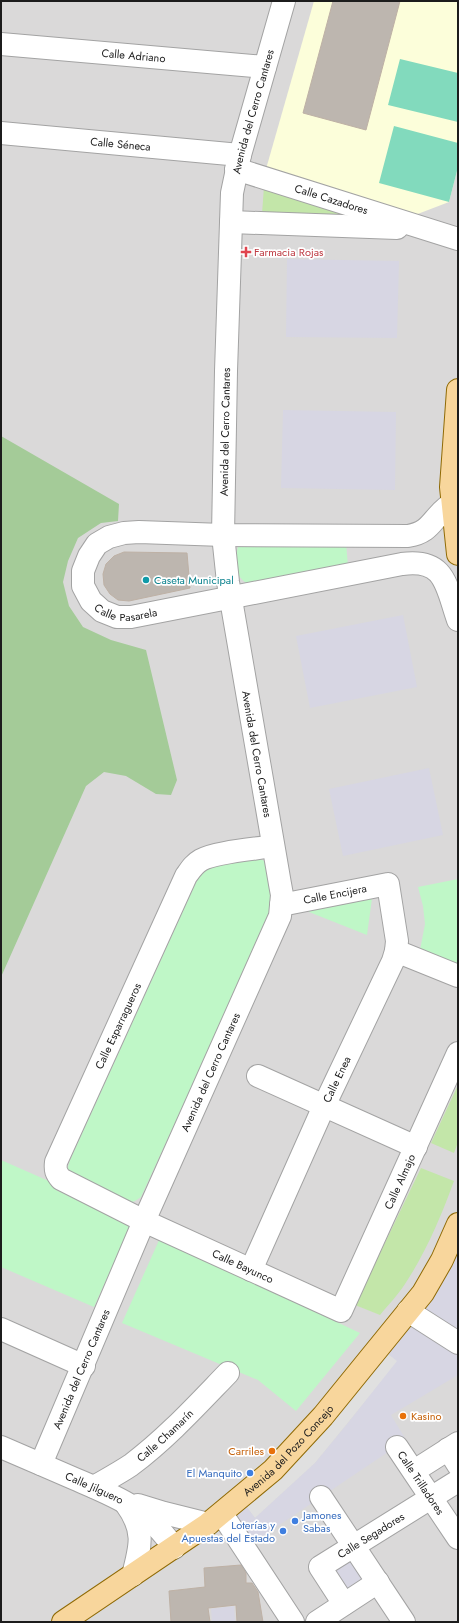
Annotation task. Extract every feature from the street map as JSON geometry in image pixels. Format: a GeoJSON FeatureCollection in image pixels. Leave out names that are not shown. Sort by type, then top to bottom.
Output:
{"type":"FeatureCollection","features":[{"type":"Feature","properties":{"kind":"main road"},"geometry":{"type":"LineString","coordinates":[[458,390],[451,487],[455,506],[458,554]]}},
{"type":"Feature","properties":{"kind":"main road","name":"Avenida del Pozo Concejo"},"geometry":{"type":"LineString","coordinates":[[63,1622],[215,1519],[272,1470],[296,1447],[423,1293],[453,1249],[458,1224]]}},
{"type":"Feature","properties":{"kind":"street","name":"Avenida del Cerro Cantares"},"geometry":{"type":"LineString","coordinates":[[41,1464],[84,1366],[144,1221],[278,922],[282,905],[280,884],[231,597],[223,535],[232,193],[238,162],[284,1]]}},
{"type":"Feature","properties":{"kind":"street","name":"Calle Adriano"},"geometry":{"type":"LineString","coordinates":[[1,44],[265,67]]}},
{"type":"Feature","properties":{"kind":"street","name":"Calle Séneca"},"geometry":{"type":"LineString","coordinates":[[1,133],[238,162]]}},
{"type":"Feature","properties":{"kind":"street","name":"Calle Cazadores"},"geometry":{"type":"LineString","coordinates":[[238,162],[458,240]]}},
{"type":"Feature","properties":{"kind":"street","name":"Calle Cazadores"},"geometry":{"type":"LineString","coordinates":[[231,222],[427,229]]}},
{"type":"Feature","properties":{"kind":"street"},"geometry":{"type":"LineString","coordinates":[[434,522],[444,480],[452,460]]}},
{"type":"Feature","properties":{"kind":"street","name":"Calle Pasarela"},"geometry":{"type":"LineString","coordinates":[[455,506],[444,510],[426,530],[418,534],[408,536],[223,535],[138,532],[109,537],[97,544],[89,556],[83,570],[83,586],[91,601],[102,611],[117,617],[131,617],[413,562],[431,566],[441,575],[458,620]]}},
{"type":"Feature","properties":{"kind":"street","name":"Calle Esparragueros"},"geometry":{"type":"LineString","coordinates":[[144,1221],[61,1179],[56,1171],[56,1162],[183,883],[193,866],[203,859],[215,855],[273,846]]}},
{"type":"Feature","properties":{"kind":"street","name":"Calle Encijera"},"geometry":{"type":"LineString","coordinates":[[282,905],[388,884]]}},
{"type":"Feature","properties":{"kind":"street","name":"Calle Enea"},"geometry":{"type":"LineString","coordinates":[[251,1270],[324,1106],[393,961],[397,941],[388,884]]}},
{"type":"Feature","properties":{"kind":"street"},"geometry":{"type":"LineString","coordinates":[[396,951],[458,976]]}},
{"type":"Feature","properties":{"kind":"street","name":"Calle Almajo"},"geometry":{"type":"LineString","coordinates":[[341,1311],[458,1053]]}},
{"type":"Feature","properties":{"kind":"street"},"geometry":{"type":"LineString","coordinates":[[258,1076],[416,1147]]}},
{"type":"Feature","properties":{"kind":"street","name":"Calle Bayunco"},"geometry":{"type":"LineString","coordinates":[[144,1221],[341,1311]]}},
{"type":"Feature","properties":{"kind":"street"},"geometry":{"type":"LineString","coordinates":[[408,1311],[458,1343]]}},
{"type":"Feature","properties":{"kind":"street"},"geometry":{"type":"LineString","coordinates":[[1,1329],[84,1366]]}},
{"type":"Feature","properties":{"kind":"street","name":"Calle Chamarín"},"geometry":{"type":"LineString","coordinates":[[94,1487],[130,1466],[142,1456],[185,1417],[228,1374]]}},
{"type":"Feature","properties":{"kind":"street","name":"Calle Jilguero"},"geometry":{"type":"LineString","coordinates":[[1,1447],[123,1500],[150,1519],[174,1548]]}},
{"type":"Feature","properties":{"kind":"street","name":"Calle Trilladores"},"geometry":{"type":"LineString","coordinates":[[397,1447],[458,1538]]}},
{"type":"Feature","properties":{"kind":"street"},"geometry":{"type":"LineString","coordinates":[[414,1471],[455,1452]]}},
{"type":"Feature","properties":{"kind":"street","name":"Calle Segadores"},"geometry":{"type":"LineString","coordinates":[[344,1604],[320,1567],[458,1481]]}},
{"type":"Feature","properties":{"kind":"street"},"geometry":{"type":"LineString","coordinates":[[321,1497],[404,1622]]}},
{"type":"Feature","properties":{"kind":"street"},"geometry":{"type":"LineString","coordinates":[[123,1500],[164,1513],[215,1519],[293,1622]]}},
{"type":"Feature","properties":{"kind":"street"},"geometry":{"type":"LineString","coordinates":[[123,1500],[138,1523],[140,1534],[140,1544],[133,1575]]}},
{"type":"Feature","properties":{"kind":"street"},"geometry":{"type":"LineString","coordinates":[[317,1622],[378,1582]]}},
{"type":"Feature","properties":{"kind":"shaded area"},"geometry":{"type":"Polygon","coordinates":[[[1,1],[458,1],[458,1622],[1,1622],[1,1]]]}},
{"type":"Feature","properties":{"kind":"shaded area"},"geometry":{"type":"Polygon","coordinates":[[[314,1],[458,1],[458,167],[449,202],[415,215],[266,169],[314,1]]]}},
{"type":"Feature","properties":{"kind":"shaded area"},"geometry":{"type":"Polygon","coordinates":[[[287,259],[399,261],[397,338],[286,337],[287,259]]]}},
{"type":"Feature","properties":{"kind":"shaded area"},"geometry":{"type":"Polygon","coordinates":[[[283,410],[396,412],[395,490],[281,488],[283,410]]]}},
{"type":"Feature","properties":{"kind":"shaded area"},"geometry":{"type":"Polygon","coordinates":[[[403,615],[417,687],[310,708],[296,636],[403,615]]]}},
{"type":"Feature","properties":{"kind":"shaded area"},"geometry":{"type":"Polygon","coordinates":[[[429,768],[443,835],[343,856],[329,789],[429,768]]]}},
{"type":"Feature","properties":{"kind":"shaded area"},"geometry":{"type":"Polygon","coordinates":[[[458,1224],[458,1329],[448,1336],[458,1343],[458,1375],[391,1415],[406,1440],[245,1548],[222,1514],[240,1498],[255,1518],[315,1463],[348,1423],[397,1361],[379,1347],[458,1224]]]}},
{"type":"Feature","properties":{"kind":"shaded area"},"geometry":{"type":"Polygon","coordinates":[[[379,1347],[398,1361],[315,1463],[255,1518],[240,1498],[379,1347]]]}},
{"type":"Feature","properties":{"kind":"shaded area"},"geometry":{"type":"Polygon","coordinates":[[[354,1546],[378,1582],[344,1604],[320,1567],[354,1546]]]}},
{"type":"Feature","properties":{"kind":"shaded area"},"geometry":{"type":"Polygon","coordinates":[[[234,1606],[235,1622],[212,1622],[211,1609],[234,1606]]]}},
{"type":"Feature","properties":{"kind":"green space"},"geometry":{"type":"Polygon","coordinates":[[[400,59],[458,73],[458,122],[388,105],[400,59]]]}},
{"type":"Feature","properties":{"kind":"green space"},"geometry":{"type":"Polygon","coordinates":[[[394,126],[458,143],[458,167],[449,202],[379,183],[394,126]]]}},
{"type":"Feature","properties":{"kind":"green space"},"geometry":{"type":"Polygon","coordinates":[[[264,186],[373,220],[262,214],[264,186]]]}},
{"type":"Feature","properties":{"kind":"green space"},"geometry":{"type":"Polygon","coordinates":[[[1,436],[119,504],[118,521],[101,523],[78,538],[68,561],[63,582],[69,606],[83,627],[111,640],[146,650],[177,780],[171,795],[156,794],[126,776],[104,772],[86,786],[1,977],[1,436]]]}},
{"type":"Feature","properties":{"kind":"green space"},"geometry":{"type":"Polygon","coordinates":[[[346,543],[348,566],[250,585],[240,578],[236,568],[236,556],[239,544],[346,543]]]}},
{"type":"Feature","properties":{"kind":"green space"},"geometry":{"type":"Polygon","coordinates":[[[259,858],[266,862],[273,909],[141,1197],[129,1203],[68,1173],[70,1160],[199,876],[205,871],[219,864],[259,858]]]}},
{"type":"Feature","properties":{"kind":"green space"},"geometry":{"type":"Polygon","coordinates":[[[458,879],[458,967],[420,950],[425,924],[423,906],[418,887],[458,879]]]}},
{"type":"Feature","properties":{"kind":"green space"},"geometry":{"type":"Polygon","coordinates":[[[373,891],[367,935],[309,912],[310,904],[373,891]]]}},
{"type":"Feature","properties":{"kind":"green space"},"geometry":{"type":"Polygon","coordinates":[[[458,1085],[458,1142],[454,1153],[431,1143],[458,1085]]]}},
{"type":"Feature","properties":{"kind":"green space"},"geometry":{"type":"Polygon","coordinates":[[[1,1160],[51,1182],[56,1190],[131,1225],[94,1307],[1,1267],[1,1160]]]}},
{"type":"Feature","properties":{"kind":"green space"},"geometry":{"type":"Polygon","coordinates":[[[421,1168],[454,1181],[438,1221],[413,1272],[380,1315],[355,1305],[421,1168]]]}},
{"type":"Feature","properties":{"kind":"green space"},"geometry":{"type":"Polygon","coordinates":[[[160,1238],[360,1333],[296,1411],[258,1380],[122,1323],[160,1238]]]}},
{"type":"Feature","properties":{"kind":"building"},"geometry":{"type":"Polygon","coordinates":[[[333,1],[400,1],[366,130],[303,113],[333,1]]]}},
{"type":"Feature","properties":{"kind":"building","name":"Caseta Municipal"},"geometry":{"type":"Polygon","coordinates":[[[124,552],[187,553],[190,588],[129,601],[118,600],[110,594],[104,585],[103,574],[106,564],[114,556],[124,552]]]}},
{"type":"Feature","properties":{"kind":"building"},"geometry":{"type":"Polygon","coordinates":[[[241,1565],[246,1573],[246,1583],[252,1583],[258,1592],[263,1622],[237,1622],[236,1605],[208,1608],[210,1622],[171,1622],[169,1591],[205,1587],[204,1568],[241,1565]]]}},
{"type":"Feature","properties":{"kind":"place","name":"Farmacia Rojas"},"geometry":{"type":"Point","coordinates":[246,252]}},
{"type":"Feature","properties":{"kind":"place","name":"Caseta Municipal"},"geometry":{"type":"Point","coordinates":[146,580]}},
{"type":"Feature","properties":{"kind":"place","name":"Kasino"},"geometry":{"type":"Point","coordinates":[403,1416]}},
{"type":"Feature","properties":{"kind":"place","name":"Carriles"},"geometry":{"type":"Point","coordinates":[272,1451]}},
{"type":"Feature","properties":{"kind":"place","name":"El Manquito"},"geometry":{"type":"Point","coordinates":[250,1473]}},
{"type":"Feature","properties":{"kind":"place","name":"Jamones Sabas"},"geometry":{"type":"Point","coordinates":[295,1521]}},
{"type":"Feature","properties":{"kind":"place","name":"Loterías y Apuestas del Estado"},"geometry":{"type":"Point","coordinates":[283,1531]}}]}
